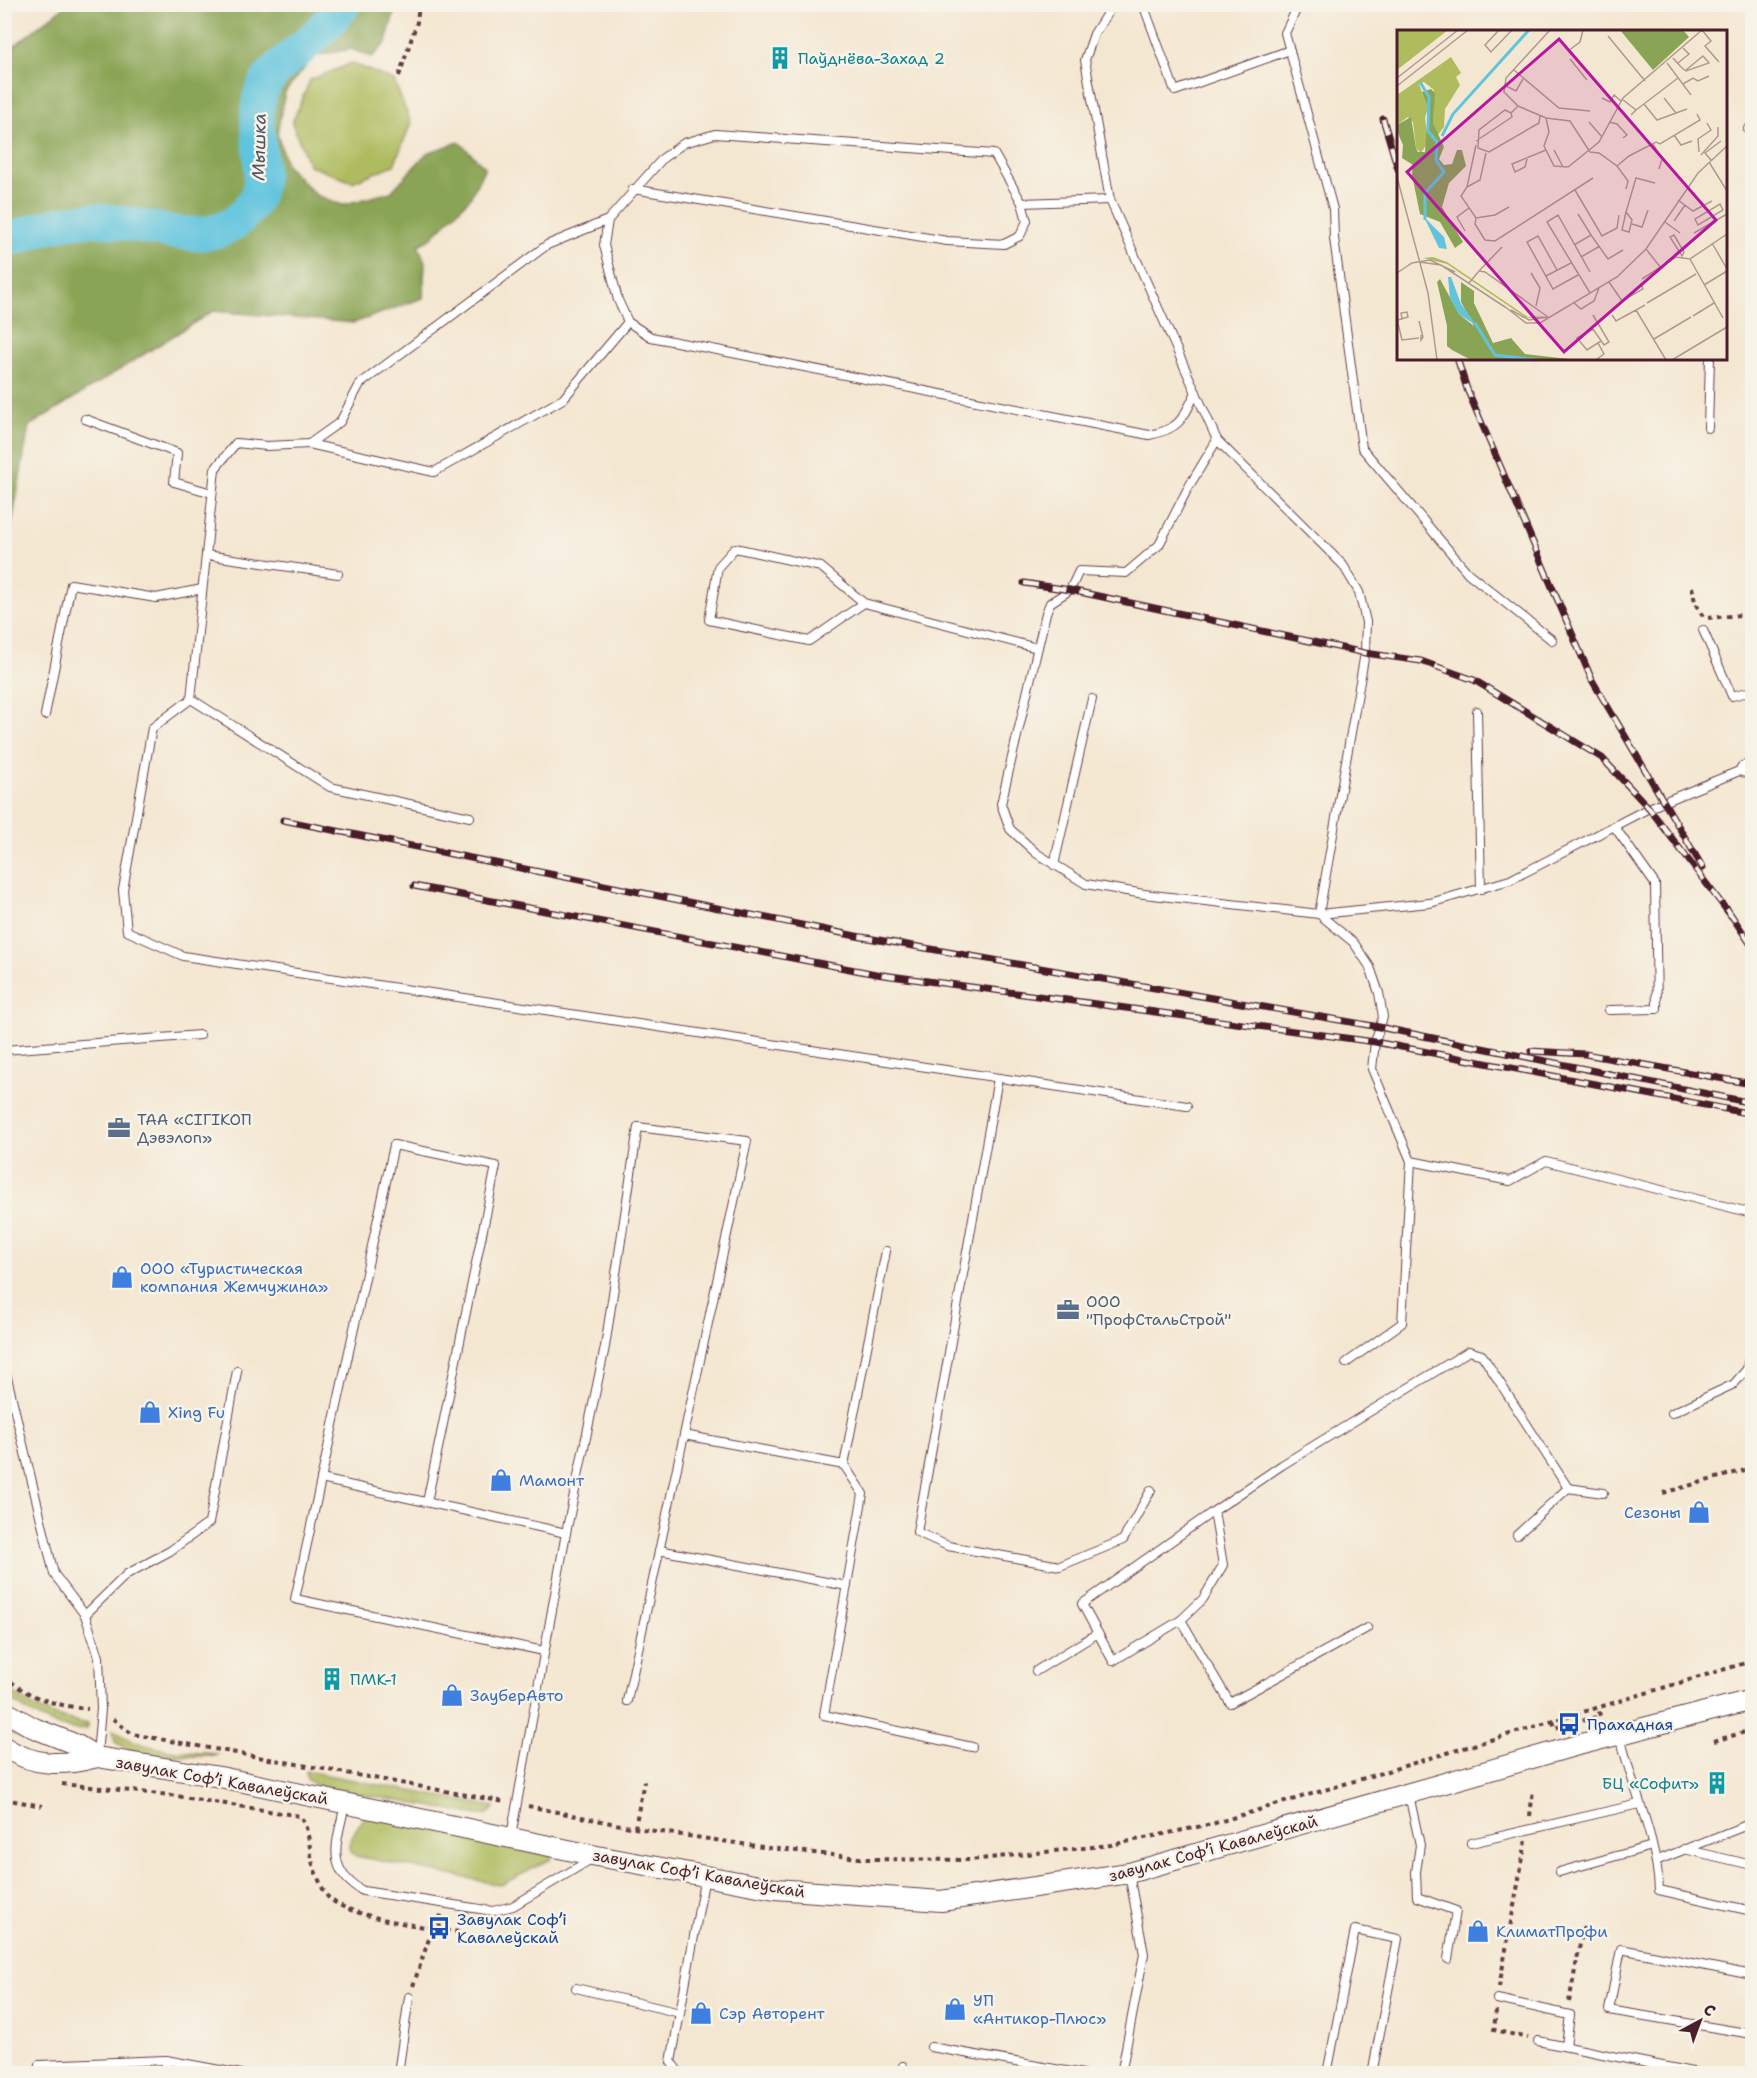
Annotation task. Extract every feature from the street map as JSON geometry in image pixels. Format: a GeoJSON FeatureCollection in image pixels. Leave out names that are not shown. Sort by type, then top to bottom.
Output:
{"type":"FeatureCollection","features":[{"type":"Feature","properties":{"kind":"street","name":"завулак Софʼі Кавалеўскай"},"geometry":{"type":"LineString","coordinates":[[4,1711],[34,1728],[77,1745],[97,1757],[220,1777],[597,1856],[775,1889],[940,1901],[1129,1873],[1752,1700]]}},
{"type":"Feature","properties":{"kind":"street","name":"завулак Софʼі Кавалеўскай"},"geometry":{"type":"LineString","coordinates":[[4,1747],[32,1761],[48,1764],[75,1763],[97,1757]]}},
{"type":"Feature","properties":{"kind":"lane"},"geometry":{"type":"LineString","coordinates":[[1113,4],[1094,34],[1085,60],[1110,200],[1217,440],[1342,565],[1359,592],[1366,622],[1365,653],[1319,914]]}},
{"type":"Feature","properties":{"kind":"lane"},"geometry":{"type":"LineString","coordinates":[[1143,4],[1175,91],[1290,50]]}},
{"type":"Feature","properties":{"kind":"lane"},"geometry":{"type":"LineString","coordinates":[[1294,4],[1296,10],[1285,33],[1334,209],[1334,238],[1362,448],[1468,573],[1552,640]]}},
{"type":"Feature","properties":{"kind":"lane"},"geometry":{"type":"LineString","coordinates":[[309,444],[339,422],[360,384],[547,245],[608,220],[633,189],[663,158],[684,142],[716,134],[994,154],[1022,203],[1027,221],[1020,236],[1004,244],[947,241],[633,189]]}},
{"type":"Feature","properties":{"kind":"lane"},"geometry":{"type":"LineString","coordinates":[[1022,203],[1110,200]]}},
{"type":"Feature","properties":{"kind":"lane"},"geometry":{"type":"LineString","coordinates":[[608,220],[604,245],[618,300],[628,322],[651,338],[1149,435],[1168,432],[1183,420],[1196,392]]}},
{"type":"Feature","properties":{"kind":"lane"},"geometry":{"type":"LineString","coordinates":[[628,322],[563,399],[434,472],[309,444],[267,446],[236,443],[215,469],[191,699],[152,728],[123,890],[127,931],[183,956],[1187,1106]]}},
{"type":"Feature","properties":{"kind":"lane"},"geometry":{"type":"LineString","coordinates":[[1708,428],[1710,360]]}},
{"type":"Feature","properties":{"kind":"lane"},"geometry":{"type":"LineString","coordinates":[[85,419],[177,453],[174,482],[213,493]]}},
{"type":"Feature","properties":{"kind":"lane"},"geometry":{"type":"LineString","coordinates":[[1217,440],[1188,488],[1159,545],[1126,573],[1078,572],[1070,590],[1050,603],[1037,648],[1001,804],[1010,829],[1036,853],[1054,865],[1086,884],[1144,894],[1319,914],[1430,903],[1510,880],[1649,808],[1748,768]]}},
{"type":"Feature","properties":{"kind":"lane"},"geometry":{"type":"LineString","coordinates":[[864,603],[809,641],[709,620],[718,567],[735,548],[821,567],[864,603],[1037,648]]}},
{"type":"Feature","properties":{"kind":"lane"},"geometry":{"type":"LineString","coordinates":[[206,555],[338,574]]}},
{"type":"Feature","properties":{"kind":"lane"},"geometry":{"type":"LineString","coordinates":[[45,715],[71,584],[156,598],[202,589]]}},
{"type":"Feature","properties":{"kind":"lane"},"geometry":{"type":"LineString","coordinates":[[1703,630],[1732,696],[1752,691]]}},
{"type":"Feature","properties":{"kind":"lane"},"geometry":{"type":"LineString","coordinates":[[191,699],[330,787],[470,817]]}},
{"type":"Feature","properties":{"kind":"lane"},"geometry":{"type":"LineString","coordinates":[[1054,865],[1092,699]]}},
{"type":"Feature","properties":{"kind":"lane"},"geometry":{"type":"LineString","coordinates":[[1477,711],[1481,889]]}},
{"type":"Feature","properties":{"kind":"lane"},"geometry":{"type":"LineString","coordinates":[[1609,1010],[1657,1009],[1655,884],[1614,826]]}},
{"type":"Feature","properties":{"kind":"lane"},"geometry":{"type":"LineString","coordinates":[[1319,914],[1354,943],[1370,968],[1379,993],[1383,1017],[1375,1041],[1372,1069],[1411,1161],[1402,1323],[1346,1363]]}},
{"type":"Feature","properties":{"kind":"lane"},"geometry":{"type":"LineString","coordinates":[[4,1050],[200,1035]]}},
{"type":"Feature","properties":{"kind":"lane"},"geometry":{"type":"LineString","coordinates":[[998,1078],[916,1532],[948,1546],[1060,1566],[1122,1540],[1151,1490]]}},
{"type":"Feature","properties":{"kind":"lane"},"geometry":{"type":"LineString","coordinates":[[510,1837],[566,1533],[604,1347],[638,1127],[747,1141],[627,1701]]}},
{"type":"Feature","properties":{"kind":"lane"},"geometry":{"type":"LineString","coordinates":[[427,1502],[496,1166],[394,1145],[295,1599],[544,1651]]}},
{"type":"Feature","properties":{"kind":"lane"},"geometry":{"type":"LineString","coordinates":[[1411,1161],[1510,1181],[1546,1161],[1752,1213]]}},
{"type":"Feature","properties":{"kind":"lane"},"geometry":{"type":"LineString","coordinates":[[844,1465],[886,1251]]}},
{"type":"Feature","properties":{"kind":"lane"},"geometry":{"type":"LineString","coordinates":[[1672,1413],[1734,1384],[1747,1369],[1752,1342]]}},
{"type":"Feature","properties":{"kind":"lane"},"geometry":{"type":"LineString","coordinates":[[1214,1511],[1223,1565],[1203,1599],[1181,1620],[1113,1661],[1082,1604],[1214,1511],[1282,1466],[1469,1351],[1482,1355],[1568,1488],[1602,1493]]}},
{"type":"Feature","properties":{"kind":"lane"},"geometry":{"type":"LineString","coordinates":[[4,1365],[54,1574],[85,1615],[99,1656],[101,1709],[97,1757]]}},
{"type":"Feature","properties":{"kind":"lane"},"geometry":{"type":"LineString","coordinates":[[85,1615],[127,1574],[170,1551],[209,1523],[237,1371]]}},
{"type":"Feature","properties":{"kind":"lane"},"geometry":{"type":"LineString","coordinates":[[684,1435],[844,1465],[864,1494],[824,1715],[972,1747]]}},
{"type":"Feature","properties":{"kind":"lane"},"geometry":{"type":"LineString","coordinates":[[321,1479],[566,1533]]}},
{"type":"Feature","properties":{"kind":"lane"},"geometry":{"type":"LineString","coordinates":[[1517,1535],[1568,1488]]}},
{"type":"Feature","properties":{"kind":"lane"},"geometry":{"type":"LineString","coordinates":[[659,1550],[847,1586]]}},
{"type":"Feature","properties":{"kind":"lane"},"geometry":{"type":"LineString","coordinates":[[1181,1620],[1230,1703],[1367,1628]]}},
{"type":"Feature","properties":{"kind":"lane"},"geometry":{"type":"LineString","coordinates":[[1036,1671],[1098,1634]]}},
{"type":"Feature","properties":{"kind":"lane"},"geometry":{"type":"LineString","coordinates":[[1620,1735],[1626,1764],[1658,1860],[1659,1890],[1752,1911]]}},
{"type":"Feature","properties":{"kind":"lane"},"geometry":{"type":"LineString","coordinates":[[1409,1795],[1420,1845],[1416,1872],[1417,1897],[1456,1911],[1448,1959]]}},
{"type":"Feature","properties":{"kind":"lane"},"geometry":{"type":"LineString","coordinates":[[346,1803],[335,1855],[337,1865],[347,1880],[363,1890],[493,1911],[513,1906],[597,1856]]}},
{"type":"Feature","properties":{"kind":"lane"},"geometry":{"type":"LineString","coordinates":[[1471,1843],[1639,1804]]}},
{"type":"Feature","properties":{"kind":"lane"},"geometry":{"type":"LineString","coordinates":[[1658,1860],[1752,1823]]}},
{"type":"Feature","properties":{"kind":"lane"},"geometry":{"type":"LineString","coordinates":[[1559,1872],[1652,1846]]}},
{"type":"Feature","properties":{"kind":"lane"},"geometry":{"type":"LineString","coordinates":[[1684,1849],[1752,1865]]}},
{"type":"Feature","properties":{"kind":"lane"},"geometry":{"type":"LineString","coordinates":[[1121,2073],[1144,1954],[1129,1873]]}},
{"type":"Feature","properties":{"kind":"lane"},"geometry":{"type":"LineString","coordinates":[[680,2073],[671,2062],[705,1875]]}},
{"type":"Feature","properties":{"kind":"lane"},"geometry":{"type":"LineString","coordinates":[[1327,2073],[1355,1930],[1398,1939],[1372,2073]]}},
{"type":"Feature","properties":{"kind":"lane"},"geometry":{"type":"LineString","coordinates":[[1752,1975],[1621,1949],[1609,2010],[1752,2034]]}},
{"type":"Feature","properties":{"kind":"lane"},"geometry":{"type":"LineString","coordinates":[[576,1988],[680,2013]]}},
{"type":"Feature","properties":{"kind":"lane"},"geometry":{"type":"LineString","coordinates":[[398,2073],[409,1997]]}},
{"type":"Feature","properties":{"kind":"lane"},"geometry":{"type":"LineString","coordinates":[[1497,1999],[1570,2015],[1566,2046]]}},
{"type":"Feature","properties":{"kind":"lane"},"geometry":{"type":"LineString","coordinates":[[1538,2041],[1702,2073]]}},
{"type":"Feature","properties":{"kind":"lane"},"geometry":{"type":"LineString","coordinates":[[931,2047],[1083,2073]]}},
{"type":"Feature","properties":{"kind":"lane"},"geometry":{"type":"LineString","coordinates":[[166,2060],[166,2073]]}},
{"type":"Feature","properties":{"kind":"lane"},"geometry":{"type":"LineString","coordinates":[[39,2065],[166,2060],[241,2073]]}},
{"type":"Feature","properties":{"kind":"path"},"geometry":{"type":"LineString","coordinates":[[399,76],[417,22],[419,4]]}},
{"type":"Feature","properties":{"kind":"path"},"geometry":{"type":"LineString","coordinates":[[1704,618],[1752,614]]}},
{"type":"Feature","properties":{"kind":"path"},"geometry":{"type":"LineString","coordinates":[[1663,1493],[1752,1468]]}},
{"type":"Feature","properties":{"kind":"path"},"geometry":{"type":"LineString","coordinates":[[4,1676],[19,1689],[39,1700],[60,1706],[101,1709],[132,1734],[517,1804],[635,1828],[769,1848],[867,1859],[970,1860],[1112,1845],[1212,1824],[1752,1661]]}},
{"type":"Feature","properties":{"kind":"path"},"geometry":{"type":"LineString","coordinates":[[1553,1721],[1555,1728],[1600,1716],[1598,1708]]}},
{"type":"Feature","properties":{"kind":"path"},"geometry":{"type":"LineString","coordinates":[[1714,1742],[1752,1730]]}},
{"type":"Feature","properties":{"kind":"path"},"geometry":{"type":"LineString","coordinates":[[635,1828],[644,1781]]}},
{"type":"Feature","properties":{"kind":"path"},"geometry":{"type":"LineString","coordinates":[[55,1784],[170,1795],[300,1815],[308,1828],[314,1868],[327,1896],[339,1906],[371,1916],[466,1933]]}},
{"type":"Feature","properties":{"kind":"path"},"geometry":{"type":"LineString","coordinates":[[1533,1790],[1497,1999],[1494,2030],[1538,2041]]}},
{"type":"Feature","properties":{"kind":"path"},"geometry":{"type":"LineString","coordinates":[[4,1799],[42,1806]]}},
{"type":"Feature","properties":{"kind":"path"},"geometry":{"type":"LineString","coordinates":[[1566,2015],[1584,1923]]}},
{"type":"Feature","properties":{"kind":"path"},"geometry":{"type":"LineString","coordinates":[[409,1997],[433,1928]]}},
{"type":"Feature","properties":{"kind":"green space"},"geometry":{"type":"Polygon","coordinates":[[[66,5],[396,5],[386,43],[372,57],[351,49],[314,56],[285,92],[277,133],[286,165],[316,195],[342,205],[391,192],[427,153],[459,142],[485,167],[470,198],[429,240],[418,245],[425,262],[423,298],[354,323],[213,311],[29,426],[5,563],[5,64],[14,46],[66,5]]]}},
{"type":"Feature","properties":{"kind":"green space"},"geometry":{"type":"Polygon","coordinates":[[[352,63],[394,81],[411,123],[394,165],[352,182],[309,165],[292,123],[310,80],[352,63]]]}},
{"type":"Feature","properties":{"kind":"green space"},"geometry":{"type":"Polygon","coordinates":[[[4,1684],[32,1706],[65,1719],[88,1724],[86,1729],[65,1728],[32,1714],[5,1695],[4,1684]]]}},
{"type":"Feature","properties":{"kind":"green space"},"geometry":{"type":"Polygon","coordinates":[[[5,1725],[46,1745],[74,1750],[75,1755],[30,1743],[5,1730],[5,1725]]]}},
{"type":"Feature","properties":{"kind":"green space"},"geometry":{"type":"Polygon","coordinates":[[[113,1730],[150,1746],[177,1751],[219,1754],[166,1756],[137,1751],[115,1742],[113,1730]]]}},
{"type":"Feature","properties":{"kind":"green space"},"geometry":{"type":"Polygon","coordinates":[[[306,1771],[495,1807],[488,1814],[479,1815],[319,1787],[307,1779],[306,1771]]]}},
{"type":"Feature","properties":{"kind":"green space"},"geometry":{"type":"Polygon","coordinates":[[[367,1815],[551,1856],[551,1859],[501,1885],[356,1856],[350,1852],[352,1836],[367,1815]]]}},
{"type":"Feature","properties":{"kind":"waterway","name":"Мышка"},"geometry":{"type":"LineString","coordinates":[[4,242],[67,222],[88,220],[196,234],[217,231],[235,222],[251,206],[258,193],[261,179],[257,119],[262,90],[272,75],[307,44],[344,4]]}},
{"type":"Feature","properties":{"kind":"railway"},"geometry":{"type":"LineString","coordinates":[[1383,119],[1397,166]]}},
{"type":"Feature","properties":{"kind":"railway"},"geometry":{"type":"LineString","coordinates":[[1458,360],[1467,389],[1592,680],[1703,868]]}},
{"type":"Feature","properties":{"kind":"railway"},"geometry":{"type":"LineString","coordinates":[[1024,583],[1070,590],[1365,653],[1421,661],[1474,680],[1602,758],[1649,808],[1731,916]]}},
{"type":"Feature","properties":{"kind":"railway"},"geometry":{"type":"LineString","coordinates":[[283,820],[856,936],[1379,1027],[1752,1103]]}},
{"type":"Feature","properties":{"kind":"railway"},"geometry":{"type":"LineString","coordinates":[[414,886],[876,974],[1375,1042],[1752,1114]]}},
{"type":"Feature","properties":{"kind":"railway"},"geometry":{"type":"LineString","coordinates":[[1727,909],[1752,946]]}},
{"type":"Feature","properties":{"kind":"railway"},"geometry":{"type":"LineString","coordinates":[[1531,1051],[1585,1054],[1752,1084]]}},
{"type":"Feature","properties":{"kind":"place","name":"Паўднёва-Захад 2"},"geometry":{"type":"Point","coordinates":[780,58]}},
{"type":"Feature","properties":{"kind":"place","name":"ТАА «СІГІКОП Дэвэлоп»"},"geometry":{"type":"Point","coordinates":[119,1128]}},
{"type":"Feature","properties":{"kind":"place","name":"ООО «Туристическая компания Жемчужина»"},"geometry":{"type":"Point","coordinates":[122,1277]}},
{"type":"Feature","properties":{"kind":"place","name":"ООО \"ПрофСтальСтрой\""},"geometry":{"type":"Point","coordinates":[1068,1310]}},
{"type":"Feature","properties":{"kind":"place","name":"Xing Fu"},"geometry":{"type":"Point","coordinates":[150,1412]}},
{"type":"Feature","properties":{"kind":"place","name":"Мамонт"},"geometry":{"type":"Point","coordinates":[501,1480]}},
{"type":"Feature","properties":{"kind":"place","name":"Сезоны"},"geometry":{"type":"Point","coordinates":[1699,1512]}},
{"type":"Feature","properties":{"kind":"place","name":"ПМК-1"},"geometry":{"type":"Point","coordinates":[332,1679]}},
{"type":"Feature","properties":{"kind":"place","name":"ЗауберАвто"},"geometry":{"type":"Point","coordinates":[452,1695]}},
{"type":"Feature","properties":{"kind":"place","name":"Прахадная"},"geometry":{"type":"Point","coordinates":[1569,1724]}},
{"type":"Feature","properties":{"kind":"place","name":"БЦ «Софит»"},"geometry":{"type":"Point","coordinates":[1717,1783]}},
{"type":"Feature","properties":{"kind":"place","name":"Завулак Софʼі Кавалеўскай"},"geometry":{"type":"Point","coordinates":[439,1928]}},
{"type":"Feature","properties":{"kind":"place","name":"КлиматПрофи"},"geometry":{"type":"Point","coordinates":[1478,1931]}},
{"type":"Feature","properties":{"kind":"place","name":"УП «Антикор-Плюс»"},"geometry":{"type":"Point","coordinates":[955,2009]}},
{"type":"Feature","properties":{"kind":"place","name":"Сэр Авторент"},"geometry":{"type":"Point","coordinates":[701,2013]}}]}
